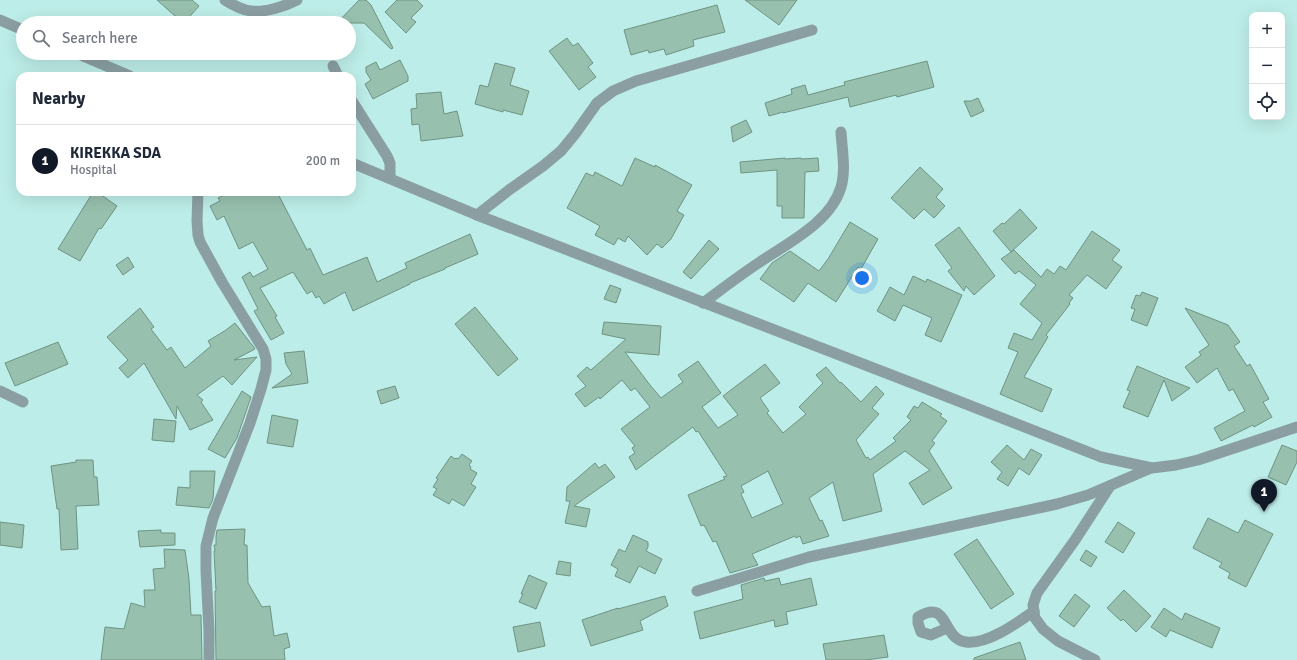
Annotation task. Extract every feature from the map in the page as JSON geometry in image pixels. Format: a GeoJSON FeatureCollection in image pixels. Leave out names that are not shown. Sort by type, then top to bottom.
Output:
{"type":"FeatureCollection","features":[{"type":"Feature","properties":{"kind":"street"},"geometry":{"type":"LineString","coordinates":[[225,0],[251,11],[270,9],[297,0]]}},
{"type":"Feature","properties":{"kind":"street"},"geometry":{"type":"LineString","coordinates":[[0,20],[16,27]]}},
{"type":"Feature","properties":{"kind":"street"},"geometry":{"type":"LineString","coordinates":[[477,215],[561,151],[597,103],[614,91],[636,81],[812,30]]}},
{"type":"Feature","properties":{"kind":"street"},"geometry":{"type":"LineString","coordinates":[[92,60],[121,72]]}},
{"type":"Feature","properties":{"kind":"street"},"geometry":{"type":"LineString","coordinates":[[356,107],[387,156],[390,163],[390,178]]}},
{"type":"Feature","properties":{"kind":"street"},"geometry":{"type":"LineString","coordinates":[[703,303],[732,281],[812,227],[825,214],[834,202],[842,187],[843,169],[841,132]]}},
{"type":"Feature","properties":{"kind":"street"},"geometry":{"type":"LineString","coordinates":[[356,165],[477,215],[1100,457],[1152,468]]}},
{"type":"Feature","properties":{"kind":"street"},"geometry":{"type":"LineString","coordinates":[[198,196],[197,228],[200,242],[222,282],[264,349],[266,359],[266,370],[259,396],[213,518],[206,546],[209,660]]}},
{"type":"Feature","properties":{"kind":"street"},"geometry":{"type":"LineString","coordinates":[[0,391],[23,402]]}},
{"type":"Feature","properties":{"kind":"street"},"geometry":{"type":"LineString","coordinates":[[697,591],[809,557],[1057,504],[1088,495],[1152,468],[1198,460],[1297,427]]}},
{"type":"Feature","properties":{"kind":"street"},"geometry":{"type":"LineString","coordinates":[[1095,660],[1058,640],[1042,629],[1035,618],[1033,605],[1036,594],[1075,540],[1110,486]]}},
{"type":"Feature","properties":{"kind":"street"},"geometry":{"type":"LineString","coordinates":[[947,628],[955,638],[966,642],[977,642],[1001,634],[1034,611]]}},
{"type":"Feature","properties":{"kind":"building"},"geometry":{"type":"Polygon","coordinates":[[[157,0],[192,0],[199,6],[190,16],[175,16],[157,0]]]}},
{"type":"Feature","properties":{"kind":"building"},"geometry":{"type":"Polygon","coordinates":[[[359,0],[366,0],[371,5],[393,48],[391,49],[364,23],[356,23],[356,16],[344,16],[359,0]]]}},
{"type":"Feature","properties":{"kind":"building"},"geometry":{"type":"Polygon","coordinates":[[[397,0],[417,0],[423,6],[411,18],[416,22],[406,33],[385,12],[397,0]]]}},
{"type":"Feature","properties":{"kind":"building"},"geometry":{"type":"Polygon","coordinates":[[[745,0],[797,0],[779,25],[745,0]]]}},
{"type":"Feature","properties":{"kind":"building"},"geometry":{"type":"Polygon","coordinates":[[[717,5],[725,32],[693,40],[694,46],[666,55],[664,49],[649,53],[648,50],[631,55],[624,30],[717,5]]]}},
{"type":"Feature","properties":{"kind":"building"},"geometry":{"type":"Polygon","coordinates":[[[567,38],[573,46],[578,43],[593,63],[588,67],[596,77],[579,90],[549,51],[567,38]]]}},
{"type":"Feature","properties":{"kind":"building"},"geometry":{"type":"Polygon","coordinates":[[[400,60],[408,76],[408,81],[373,99],[365,84],[371,80],[366,72],[366,67],[376,62],[380,70],[400,60]]]}},
{"type":"Feature","properties":{"kind":"building"},"geometry":{"type":"Polygon","coordinates":[[[927,61],[934,87],[897,97],[896,95],[850,107],[848,97],[769,116],[765,103],[792,94],[791,89],[805,85],[808,95],[845,85],[844,82],[927,61]]]}},
{"type":"Feature","properties":{"kind":"building"},"geometry":{"type":"Polygon","coordinates":[[[495,63],[515,68],[510,85],[529,91],[522,115],[503,110],[503,112],[475,104],[480,85],[488,87],[495,63]]]}},
{"type":"Feature","properties":{"kind":"building"},"geometry":{"type":"Polygon","coordinates":[[[441,92],[444,114],[457,111],[463,136],[421,141],[419,124],[412,125],[411,109],[417,108],[416,94],[441,92]]]}},
{"type":"Feature","properties":{"kind":"building"},"geometry":{"type":"Polygon","coordinates":[[[978,98],[984,111],[971,117],[964,101],[971,101],[978,98]]]}},
{"type":"Feature","properties":{"kind":"building"},"geometry":{"type":"Polygon","coordinates":[[[746,120],[752,132],[733,142],[731,127],[746,120]]]}},
{"type":"Feature","properties":{"kind":"building"},"geometry":{"type":"Polygon","coordinates":[[[635,158],[655,167],[655,165],[692,185],[677,211],[684,215],[671,239],[662,248],[657,244],[647,255],[628,236],[625,242],[618,238],[614,245],[595,235],[600,226],[567,208],[586,173],[593,176],[595,172],[622,186],[635,158]]]}},
{"type":"Feature","properties":{"kind":"building"},"geometry":{"type":"Polygon","coordinates":[[[785,158],[818,158],[819,171],[805,172],[804,218],[782,218],[782,206],[777,206],[777,170],[741,173],[740,162],[785,158]]]}},
{"type":"Feature","properties":{"kind":"building"},"geometry":{"type":"Polygon","coordinates":[[[920,167],[943,189],[936,197],[945,206],[934,218],[924,209],[914,219],[891,198],[920,167]]]}},
{"type":"Feature","properties":{"kind":"building"},"geometry":{"type":"Polygon","coordinates":[[[91,196],[103,196],[117,206],[101,229],[99,228],[80,261],[58,249],[91,196]]]}},
{"type":"Feature","properties":{"kind":"building"},"geometry":{"type":"Polygon","coordinates":[[[222,196],[279,196],[307,250],[310,248],[323,275],[367,257],[377,282],[407,268],[405,263],[470,234],[478,254],[410,283],[353,311],[345,292],[324,304],[319,296],[316,298],[312,291],[307,294],[293,272],[260,288],[277,316],[275,317],[284,333],[271,340],[254,311],[258,309],[242,277],[250,272],[253,277],[268,269],[253,242],[239,249],[224,216],[217,220],[210,206],[220,201],[218,198],[222,196]]]}},
{"type":"Feature","properties":{"kind":"building"},"geometry":{"type":"Polygon","coordinates":[[[1020,209],[1037,228],[1011,252],[993,231],[1002,223],[1004,224],[1020,209]]]}},
{"type":"Feature","properties":{"kind":"building"},"geometry":{"type":"Polygon","coordinates":[[[850,222],[878,239],[861,269],[858,267],[836,302],[808,283],[794,302],[760,279],[772,263],[790,251],[819,271],[850,222]]]}},
{"type":"Feature","properties":{"kind":"building"},"geometry":{"type":"Polygon","coordinates":[[[959,227],[995,276],[974,295],[966,286],[964,291],[948,271],[952,268],[935,245],[959,227]]]}},
{"type":"Feature","properties":{"kind":"building"},"geometry":{"type":"Polygon","coordinates":[[[1092,231],[1120,250],[1112,260],[1122,267],[1106,289],[1087,275],[1069,295],[1073,298],[1069,303],[1070,304],[1046,335],[1048,337],[1024,377],[1052,389],[1042,412],[1000,394],[1018,352],[1008,348],[1014,333],[1032,340],[1042,323],[1020,304],[1036,285],[1019,271],[1015,274],[1001,259],[1014,250],[1041,277],[1047,269],[1054,274],[1060,266],[1066,270],[1092,231]]]}},
{"type":"Feature","properties":{"kind":"building"},"geometry":{"type":"Polygon","coordinates":[[[709,240],[719,249],[691,279],[683,272],[709,240]]]}},
{"type":"Feature","properties":{"kind":"building"},"geometry":{"type":"Polygon","coordinates":[[[128,257],[134,267],[123,275],[116,265],[128,257]]]}},
{"type":"Feature","properties":{"kind":"building"},"geometry":{"type":"Polygon","coordinates":[[[913,276],[926,282],[927,279],[962,295],[941,342],[925,335],[932,318],[903,305],[895,321],[877,311],[890,287],[904,295],[913,276]]]}},
{"type":"Feature","properties":{"kind":"building"},"geometry":{"type":"Polygon","coordinates":[[[610,285],[621,289],[616,303],[604,299],[610,285]]]}},
{"type":"Feature","properties":{"kind":"building"},"geometry":{"type":"Polygon","coordinates":[[[1142,292],[1158,298],[1147,326],[1131,320],[1135,309],[1131,308],[1136,295],[1140,296],[1142,292]]]}},
{"type":"Feature","properties":{"kind":"building"},"geometry":{"type":"Polygon","coordinates":[[[475,307],[518,359],[498,376],[455,324],[475,307]]]}},
{"type":"Feature","properties":{"kind":"building"},"geometry":{"type":"Polygon","coordinates":[[[140,308],[154,327],[151,329],[167,350],[171,347],[185,368],[211,346],[208,341],[235,323],[255,349],[234,360],[257,357],[232,385],[223,376],[197,395],[203,400],[201,402],[213,420],[190,430],[177,406],[176,419],[144,363],[128,378],[119,368],[128,360],[107,337],[140,308]]]}},
{"type":"Feature","properties":{"kind":"building"},"geometry":{"type":"Polygon","coordinates":[[[1185,308],[1228,325],[1240,342],[1234,346],[1247,366],[1250,364],[1269,399],[1263,402],[1272,417],[1254,427],[1253,425],[1221,441],[1214,428],[1245,411],[1233,389],[1229,391],[1217,368],[1197,383],[1185,367],[1201,355],[1199,352],[1209,345],[1185,308]]]}},
{"type":"Feature","properties":{"kind":"building"},"geometry":{"type":"Polygon","coordinates":[[[604,322],[661,326],[659,355],[625,352],[661,398],[683,382],[678,375],[698,361],[721,393],[702,407],[718,428],[738,415],[723,396],[765,364],[780,383],[760,398],[769,411],[767,413],[783,433],[806,414],[799,407],[823,383],[816,375],[826,367],[840,383],[841,382],[861,402],[876,386],[884,394],[872,408],[879,414],[856,440],[866,458],[868,457],[870,460],[896,441],[893,438],[911,420],[907,417],[914,406],[918,408],[922,402],[942,414],[940,416],[947,421],[932,441],[935,443],[929,451],[952,488],[923,505],[909,483],[930,470],[905,451],[873,474],[882,511],[843,521],[833,482],[809,498],[820,521],[822,520],[829,536],[803,544],[800,536],[796,538],[795,536],[752,554],[758,565],[730,573],[716,541],[713,542],[704,525],[701,526],[688,495],[725,479],[723,477],[727,476],[698,431],[696,432],[693,427],[636,470],[629,457],[635,453],[632,448],[635,446],[621,429],[650,407],[635,388],[631,391],[622,380],[600,399],[599,397],[585,407],[575,394],[586,386],[577,376],[587,367],[591,370],[626,339],[602,334],[604,322]],[[768,471],[741,486],[744,492],[741,494],[752,518],[783,504],[768,471]]]}},
{"type":"Feature","properties":{"kind":"building"},"geometry":{"type":"Polygon","coordinates":[[[58,342],[68,364],[15,386],[5,363],[58,342]]]}},
{"type":"Feature","properties":{"kind":"building"},"geometry":{"type":"Polygon","coordinates":[[[304,351],[308,383],[272,388],[292,374],[286,364],[284,353],[304,351]]]}},
{"type":"Feature","properties":{"kind":"building"},"geometry":{"type":"Polygon","coordinates":[[[1137,366],[1190,388],[1172,401],[1164,380],[1148,417],[1123,407],[1130,391],[1127,390],[1137,366]]]}},
{"type":"Feature","properties":{"kind":"building"},"geometry":{"type":"Polygon","coordinates":[[[395,386],[399,398],[381,404],[377,391],[395,386]]]}},
{"type":"Feature","properties":{"kind":"building"},"geometry":{"type":"Polygon","coordinates":[[[242,391],[251,397],[237,438],[225,458],[208,449],[242,391]]]}},
{"type":"Feature","properties":{"kind":"building"},"geometry":{"type":"Polygon","coordinates":[[[272,415],[298,420],[293,447],[267,443],[272,415]]]}},
{"type":"Feature","properties":{"kind":"building"},"geometry":{"type":"Polygon","coordinates":[[[154,419],[176,421],[174,442],[152,440],[154,419]]]}},
{"type":"Feature","properties":{"kind":"building"},"geometry":{"type":"Polygon","coordinates":[[[1007,445],[1024,460],[1031,449],[1042,455],[1029,475],[1019,468],[1008,486],[997,479],[1002,472],[991,462],[1007,445]]]}},
{"type":"Feature","properties":{"kind":"building"},"geometry":{"type":"Polygon","coordinates":[[[1282,445],[1297,451],[1297,462],[1286,485],[1268,477],[1282,445]]]}},
{"type":"Feature","properties":{"kind":"building"},"geometry":{"type":"Polygon","coordinates":[[[462,454],[472,461],[469,465],[471,467],[470,469],[477,473],[471,484],[476,487],[464,506],[452,499],[449,504],[433,495],[437,489],[433,487],[438,479],[436,478],[451,456],[458,459],[462,454]]]}},
{"type":"Feature","properties":{"kind":"building"},"geometry":{"type":"Polygon","coordinates":[[[76,460],[93,460],[94,477],[97,477],[99,505],[76,506],[78,549],[61,550],[59,509],[57,509],[51,466],[76,462],[76,460]]]}},
{"type":"Feature","properties":{"kind":"building"},"geometry":{"type":"Polygon","coordinates":[[[595,463],[599,468],[605,464],[615,477],[574,506],[590,509],[586,527],[565,523],[570,501],[566,501],[567,487],[595,463]]]}},
{"type":"Feature","properties":{"kind":"building"},"geometry":{"type":"Polygon","coordinates":[[[190,471],[215,471],[213,499],[209,508],[176,505],[178,487],[190,488],[190,471]]]}},
{"type":"Feature","properties":{"kind":"building"},"geometry":{"type":"Polygon","coordinates":[[[1208,518],[1238,533],[1245,520],[1273,534],[1246,587],[1228,578],[1230,573],[1219,567],[1222,563],[1193,548],[1208,518]]]}},
{"type":"Feature","properties":{"kind":"building"},"geometry":{"type":"Polygon","coordinates":[[[0,522],[24,525],[22,548],[0,545],[0,522]]]}},
{"type":"Feature","properties":{"kind":"building"},"geometry":{"type":"Polygon","coordinates":[[[1118,522],[1135,533],[1123,553],[1105,542],[1118,522]]]}},
{"type":"Feature","properties":{"kind":"building"},"geometry":{"type":"Polygon","coordinates":[[[245,529],[244,545],[247,545],[248,583],[262,607],[270,606],[274,636],[287,633],[290,647],[284,649],[285,660],[216,660],[214,545],[216,545],[217,530],[245,529]]]}},
{"type":"Feature","properties":{"kind":"building"},"geometry":{"type":"Polygon","coordinates":[[[161,530],[161,533],[175,533],[175,545],[140,547],[138,531],[161,530]]]}},
{"type":"Feature","properties":{"kind":"building"},"geometry":{"type":"Polygon","coordinates":[[[633,535],[648,542],[646,551],[662,559],[655,574],[639,566],[630,583],[615,576],[618,569],[611,565],[619,549],[625,552],[633,535]]]}},
{"type":"Feature","properties":{"kind":"building"},"geometry":{"type":"Polygon","coordinates":[[[977,539],[1014,594],[991,609],[954,554],[977,539]]]}},
{"type":"Feature","properties":{"kind":"building"},"geometry":{"type":"Polygon","coordinates":[[[164,549],[185,550],[189,579],[191,615],[201,615],[202,660],[101,660],[105,627],[124,629],[131,603],[145,607],[144,590],[155,590],[153,569],[165,568],[164,549]]]}},
{"type":"Feature","properties":{"kind":"building"},"geometry":{"type":"Polygon","coordinates":[[[1086,550],[1097,557],[1091,567],[1080,560],[1086,550]]]}},
{"type":"Feature","properties":{"kind":"building"},"geometry":{"type":"Polygon","coordinates":[[[559,561],[571,563],[570,576],[556,574],[559,561]]]}},
{"type":"Feature","properties":{"kind":"building"},"geometry":{"type":"Polygon","coordinates":[[[529,575],[547,583],[536,609],[519,602],[529,575]]]}},
{"type":"Feature","properties":{"kind":"building"},"geometry":{"type":"Polygon","coordinates":[[[764,578],[765,581],[779,578],[781,585],[811,578],[817,605],[786,612],[788,624],[775,627],[774,620],[700,639],[694,612],[743,599],[741,585],[764,578]]]}},
{"type":"Feature","properties":{"kind":"building"},"geometry":{"type":"Polygon","coordinates":[[[1124,590],[1151,616],[1136,632],[1123,619],[1121,621],[1107,608],[1124,590]]]}},
{"type":"Feature","properties":{"kind":"building"},"geometry":{"type":"Polygon","coordinates":[[[1075,594],[1090,606],[1074,627],[1059,616],[1075,594]]]}},
{"type":"Feature","properties":{"kind":"building"},"geometry":{"type":"Polygon","coordinates":[[[665,596],[668,606],[640,621],[643,630],[591,646],[582,620],[618,608],[665,596]]]}},
{"type":"Feature","properties":{"kind":"building"},"geometry":{"type":"Polygon","coordinates":[[[1164,608],[1182,620],[1185,613],[1220,628],[1212,648],[1170,630],[1166,637],[1151,627],[1164,608]]]}},
{"type":"Feature","properties":{"kind":"building"},"geometry":{"type":"Polygon","coordinates":[[[540,622],[545,646],[518,652],[513,627],[540,622]]]}},
{"type":"Feature","properties":{"kind":"building"},"geometry":{"type":"Polygon","coordinates":[[[884,635],[888,657],[866,660],[826,660],[823,644],[884,635]]]}},
{"type":"Feature","properties":{"kind":"building"},"geometry":{"type":"Polygon","coordinates":[[[1020,642],[1026,660],[974,660],[974,658],[1020,642]]]}},
{"type":"Feature","properties":{"kind":"place","name":"KIREKKA SDA"},"geometry":{"type":"Point","coordinates":[1264,512]}}]}
